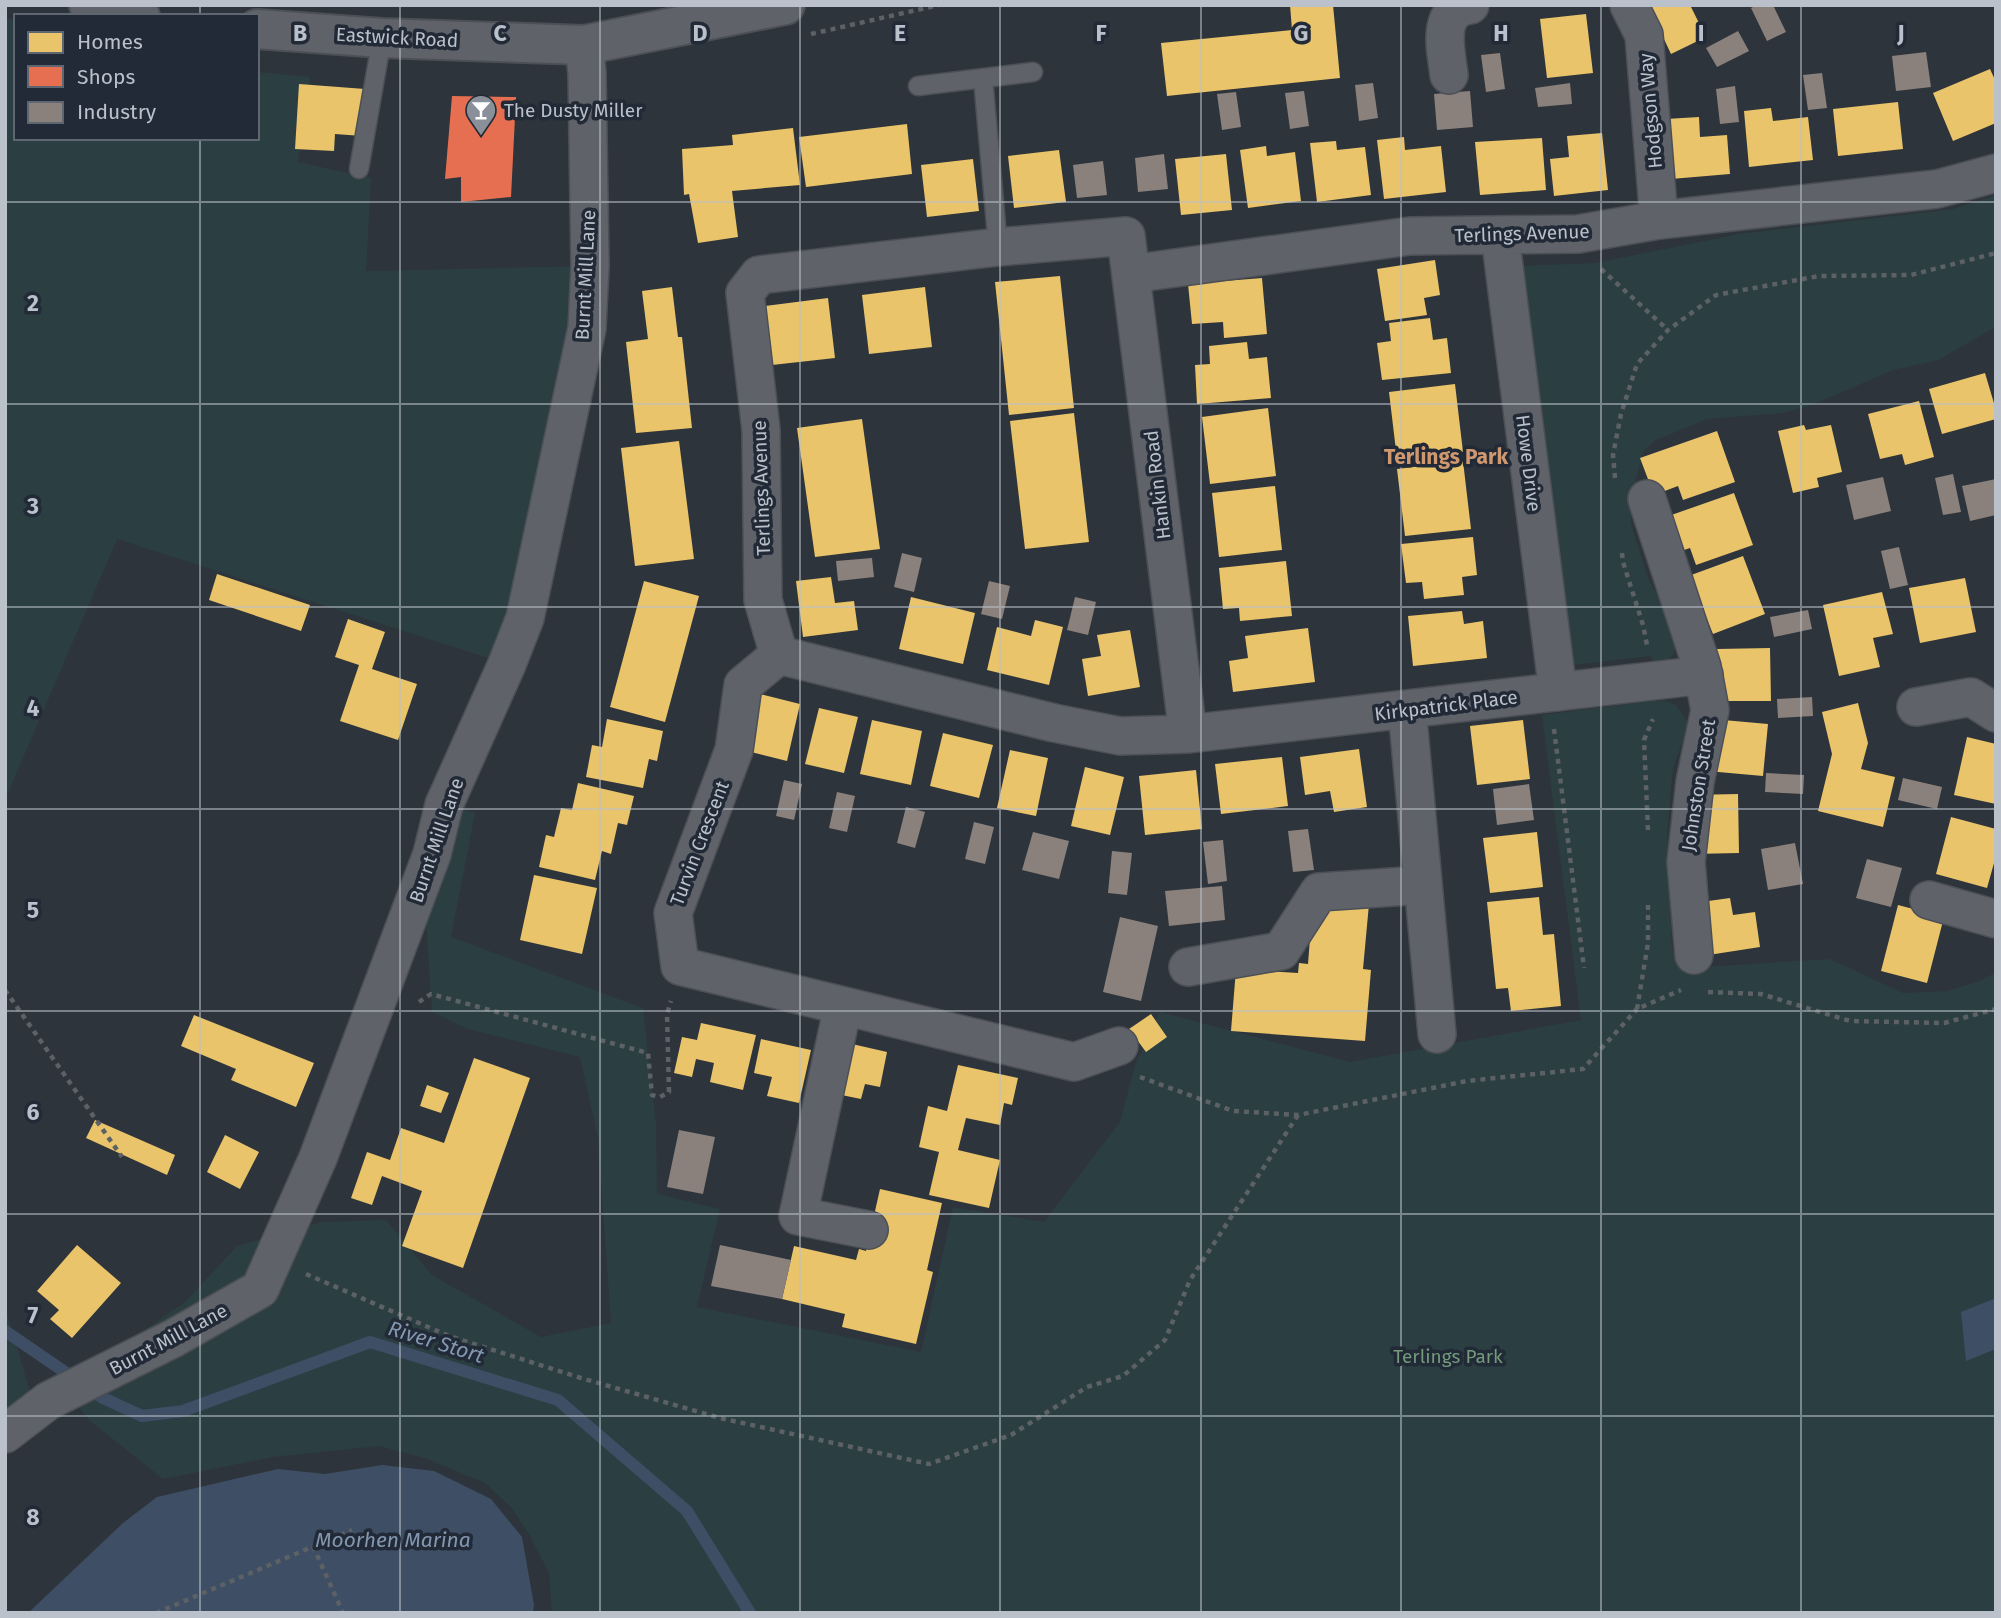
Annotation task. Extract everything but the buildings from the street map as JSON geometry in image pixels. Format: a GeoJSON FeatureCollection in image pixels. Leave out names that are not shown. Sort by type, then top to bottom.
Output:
{"type":"FeatureCollection","features":[{"type":"Feature","properties":{"kind":"street"},"geometry":{"type":"LineString","coordinates":[[89,5],[131,14]]}},
{"type":"Feature","properties":{"kind":"street","name":"Eastwick Road"},"geometry":{"type":"LineString","coordinates":[[259,29],[382,38],[584,45],[785,5]]}},
{"type":"Feature","properties":{"kind":"street"},"geometry":{"type":"LineString","coordinates":[[1449,75],[1444,33],[1447,23],[1452,13],[1462,6],[1470,5]]}},
{"type":"Feature","properties":{"kind":"street","name":"Hodgson Way"},"geometry":{"type":"LineString","coordinates":[[1629,5],[1644,35],[1659,220]]}},
{"type":"Feature","properties":{"kind":"street","name":"Burnt Mill Lane"},"geometry":{"type":"LineString","coordinates":[[5,1434],[48,1401],[174,1338],[260,1289],[318,1158],[432,854],[444,805],[525,618],[587,328],[590,265],[587,73],[584,45]]}},
{"type":"Feature","properties":{"kind":"street","name":"Terlings Avenue"},"geometry":{"type":"LineString","coordinates":[[1130,274],[1410,236],[1578,234],[1659,220],[1937,190],[1996,173]]}},
{"type":"Feature","properties":{"kind":"street","name":"Howe Drive"},"geometry":{"type":"LineString","coordinates":[[1500,235],[1554,692]]}},
{"type":"Feature","properties":{"kind":"street","name":"Terlings Avenue"},"geometry":{"type":"LineString","coordinates":[[779,655],[763,600],[761,430],[745,293],[759,275],[998,247],[1126,236]]}},
{"type":"Feature","properties":{"kind":"street","name":"Hankin Road"},"geometry":{"type":"LineString","coordinates":[[1126,236],[1188,734]]}},
{"type":"Feature","properties":{"kind":"street","name":"Johnston Street"},"geometry":{"type":"LineString","coordinates":[[1647,499],[1704,675],[1710,710],[1695,782],[1686,862],[1694,955]]}},
{"type":"Feature","properties":{"kind":"street"},"geometry":{"type":"LineString","coordinates":[[779,655],[1054,723],[1120,736],[1188,734]]}},
{"type":"Feature","properties":{"kind":"street","name":"Turvin Crescent"},"geometry":{"type":"LineString","coordinates":[[680,966],[673,913],[734,750],[743,685],[779,655]]}},
{"type":"Feature","properties":{"kind":"street","name":"Kirkpatrick Place"},"geometry":{"type":"LineString","coordinates":[[1188,734],[1704,675]]}},
{"type":"Feature","properties":{"kind":"street"},"geometry":{"type":"LineString","coordinates":[[1916,707],[1971,697],[1996,713]]}},
{"type":"Feature","properties":{"kind":"street"},"geometry":{"type":"LineString","coordinates":[[1407,709],[1437,1034]]}},
{"type":"Feature","properties":{"kind":"street"},"geometry":{"type":"LineString","coordinates":[[1188,967],[1281,951],[1319,892],[1423,885]]}},
{"type":"Feature","properties":{"kind":"street"},"geometry":{"type":"LineString","coordinates":[[1929,900],[1996,919]]}},
{"type":"Feature","properties":{"kind":"street"},"geometry":{"type":"LineString","coordinates":[[680,966],[1074,1062],[1119,1046]]}},
{"type":"Feature","properties":{"kind":"street"},"geometry":{"type":"LineString","coordinates":[[843,1006],[797,1216],[869,1230]]}},
{"type":"Feature","properties":{"kind":"lane"},"geometry":{"type":"LineString","coordinates":[[359,169],[382,38]]}},
{"type":"Feature","properties":{"kind":"lane"},"geometry":{"type":"LineString","coordinates":[[918,86],[1033,72]]}},
{"type":"Feature","properties":{"kind":"lane"},"geometry":{"type":"LineString","coordinates":[[984,78],[998,247]]}},
{"type":"Feature","properties":{"kind":"path"},"geometry":{"type":"LineString","coordinates":[[1578,234],[1583,253],[1668,330]]}},
{"type":"Feature","properties":{"kind":"path"},"geometry":{"type":"LineString","coordinates":[[1554,692],[1584,968]]}},
{"type":"Feature","properties":{"kind":"path"},"geometry":{"type":"LineString","coordinates":[[431,994],[648,1053],[653,1095],[660,1097],[669,1091],[667,1014],[680,966]]}},
{"type":"Feature","properties":{"kind":"path"},"geometry":{"type":"LineString","coordinates":[[5,990],[122,1157]]}},
{"type":"Feature","properties":{"kind":"path"},"geometry":{"type":"LineString","coordinates":[[1119,1046],[1125,1072],[1233,1111],[1298,1115],[1467,1081],[1583,1069],[1637,1009]]}},
{"type":"Feature","properties":{"kind":"path"},"geometry":{"type":"LineString","coordinates":[[274,1258],[449,1336],[581,1378],[720,1418],[929,1465],[1011,1435],[1087,1387],[1123,1376],[1165,1340],[1190,1280],[1298,1115]]}},
{"type":"Feature","properties":{"kind":"path"},"geometry":{"type":"LineString","coordinates":[[156,1613],[352,1530]]}},
{"type":"Feature","properties":{"kind":"path"},"geometry":{"type":"LineString","coordinates":[[313,1546],[342,1613]]}},
{"type":"Feature","properties":{"kind":"green space"},"geometry":{"type":"Polygon","coordinates":[[[5,18],[14,20],[14,140],[259,140],[259,72],[310,77],[298,162],[371,178],[366,271],[590,266],[507,664],[117,539],[5,800],[5,18]]]}},
{"type":"Feature","properties":{"kind":"green space"},"geometry":{"type":"Polygon","coordinates":[[[1996,195],[1996,327],[1938,360],[1893,370],[1817,403],[1784,413],[1707,419],[1654,441],[1643,452],[1631,500],[1631,524],[1649,581],[1669,612],[1676,635],[1675,650],[1669,661],[1654,667],[1651,656],[1561,666],[1516,266],[1595,263],[1739,234],[1953,209],[1996,195]]]}},
{"type":"Feature","properties":{"kind":"green space","name":"Terlings Park"},"geometry":{"type":"Polygon","coordinates":[[[1661,700],[1676,705],[1689,724],[1673,768],[1667,836],[1672,949],[1679,963],[1702,967],[1830,959],[1903,993],[1947,991],[1980,981],[1996,972],[1996,1613],[552,1613],[549,1573],[530,1536],[511,1507],[485,1483],[425,1458],[379,1446],[273,1457],[163,1479],[89,1420],[62,1387],[185,1302],[237,1246],[322,1222],[386,1220],[432,1275],[541,1337],[611,1323],[598,1138],[580,1057],[468,1029],[432,1012],[426,922],[398,910],[444,805],[475,813],[451,937],[643,1008],[656,1124],[657,1194],[720,1209],[697,1307],[921,1352],[953,1207],[1044,1222],[1120,1122],[1135,1065],[1160,1012],[1350,1062],[1581,1020],[1542,715],[1661,700]]]}},
{"type":"Feature","properties":{"kind":"green space"},"geometry":{"type":"Polygon","coordinates":[[[5,1306],[31,1395],[5,1412],[5,1306]]]}},
{"type":"Feature","properties":{"kind":"water"},"geometry":{"type":"Polygon","coordinates":[[[1996,1298],[1996,1349],[1966,1361],[1961,1312],[1996,1298]]]}},
{"type":"Feature","properties":{"kind":"water","name":"Moorhen Marina"},"geometry":{"type":"Polygon","coordinates":[[[382,1465],[434,1471],[491,1499],[522,1537],[534,1605],[533,1613],[28,1613],[123,1523],[157,1497],[278,1469],[325,1474],[382,1465]]]}},
{"type":"Feature","properties":{"kind":"waterway","name":"River Stort"},"geometry":{"type":"LineString","coordinates":[[5,1331],[103,1398],[142,1416],[183,1411],[370,1342],[558,1400],[687,1511],[750,1613]]}},
{"type":"Feature","properties":{"kind":"place","name":"The Dusty Miller"},"geometry":{"type":"Point","coordinates":[481,137]}},
{"type":"Feature","properties":{"kind":"district","name":"Terlings Park"},"geometry":{"type":"Point","coordinates":[1446,457]}}]}
